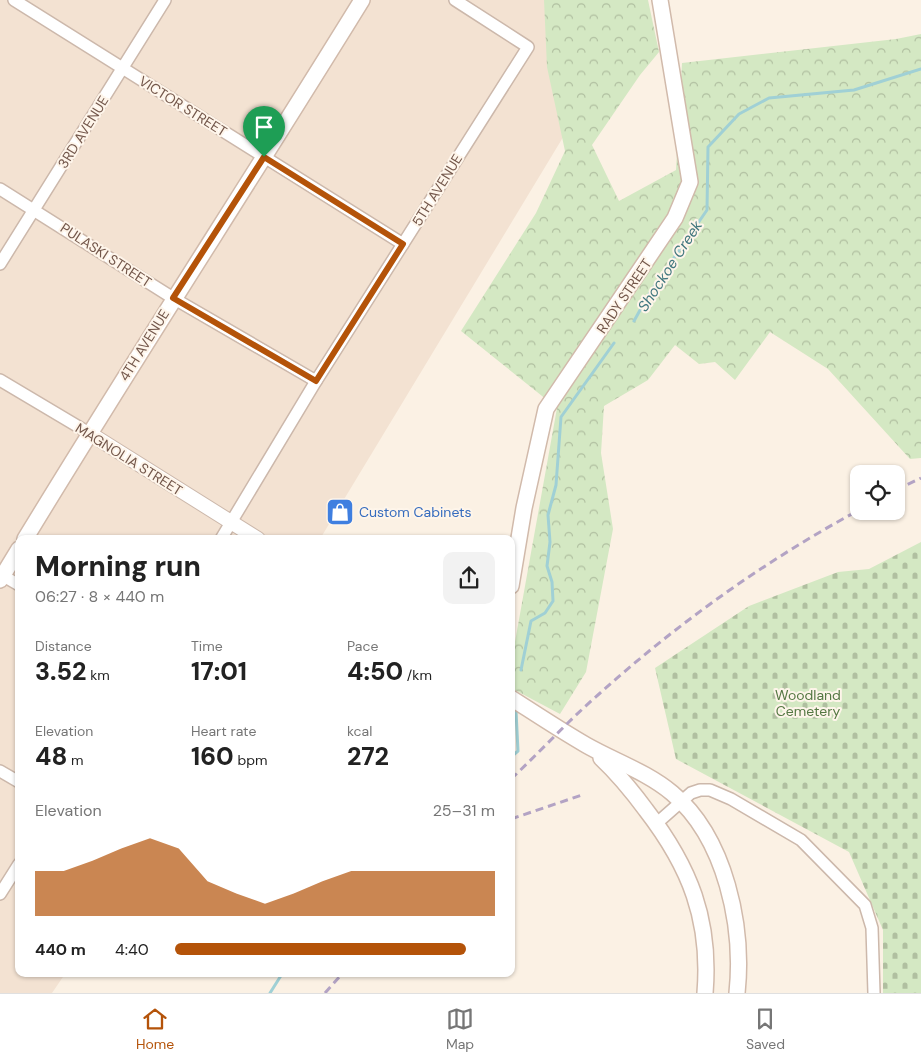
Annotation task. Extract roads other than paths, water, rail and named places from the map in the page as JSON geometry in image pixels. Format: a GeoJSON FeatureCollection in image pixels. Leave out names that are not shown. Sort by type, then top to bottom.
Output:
{"type":"FeatureCollection","features":[{"type":"Feature","properties":{"kind":"main road","name":"4TH AVENUE"},"geometry":{"type":"LineString","coordinates":[[27,535],[173,298],[362,0]]}},
{"type":"Feature","properties":{"kind":"main road","name":"RADY STREET"},"geometry":{"type":"LineString","coordinates":[[515,562],[524,508],[546,409],[670,226],[690,182],[660,0]]}},
{"type":"Feature","properties":{"kind":"main road"},"geometry":{"type":"LineString","coordinates":[[1,576],[15,555]]}},
{"type":"Feature","properties":{"kind":"main road"},"geometry":{"type":"LineString","coordinates":[[515,700],[587,745],[665,788],[681,802],[711,847],[730,896],[739,946],[737,993]]}},
{"type":"Feature","properties":{"kind":"main road"},"geometry":{"type":"LineString","coordinates":[[587,745],[615,771],[657,823],[685,868],[697,900],[706,950],[705,993]]}},
{"type":"Feature","properties":{"kind":"street","name":"VICTOR STREET"},"geometry":{"type":"LineString","coordinates":[[14,0],[403,244]]}},
{"type":"Feature","properties":{"kind":"street","name":"3RD AVENUE"},"geometry":{"type":"LineString","coordinates":[[0,264],[165,0]]}},
{"type":"Feature","properties":{"kind":"street","name":"5TH AVENUE"},"geometry":{"type":"LineString","coordinates":[[224,535],[316,381],[528,47],[455,0]]}},
{"type":"Feature","properties":{"kind":"street","name":"PULASKI STREET"},"geometry":{"type":"LineString","coordinates":[[0,189],[173,298],[316,381]]}},
{"type":"Feature","properties":{"kind":"street","name":"MAGNOLIA STREET"},"geometry":{"type":"LineString","coordinates":[[0,380],[89,433],[251,535]]}},
{"type":"Feature","properties":{"kind":"street"},"geometry":{"type":"LineString","coordinates":[[1,576],[15,583]]}},
{"type":"Feature","properties":{"kind":"street"},"geometry":{"type":"LineString","coordinates":[[0,771],[15,780]]}},
{"type":"Feature","properties":{"kind":"street"},"geometry":{"type":"LineString","coordinates":[[657,823],[691,793],[700,790],[720,793],[801,840],[865,906],[872,928],[874,993]]}},
{"type":"Feature","properties":{"kind":"street"},"geometry":{"type":"LineString","coordinates":[[0,894],[15,870]]}},
{"type":"Feature","properties":{"kind":"waterway","name":"Shockoe Creek"},"geometry":{"type":"LineString","coordinates":[[634,321],[649,294],[707,210],[708,147],[739,114],[769,98],[854,90],[921,69]]}},
{"type":"Feature","properties":{"kind":"waterway","name":"Shockoe Creek"},"geometry":{"type":"LineString","coordinates":[[521,670],[531,621],[545,613],[553,601],[552,582],[547,566],[550,542],[548,515],[556,485],[561,417],[614,343]]}},
{"type":"Feature","properties":{"kind":"waterway","name":"Shockoe Creek"},"geometry":{"type":"LineString","coordinates":[[515,754],[518,751],[516,711]]}},
{"type":"Feature","properties":{"kind":"waterway","name":"Shockoe Creek"},"geometry":{"type":"LineString","coordinates":[[270,993],[280,977]]}},
{"type":"Feature","properties":{"kind":"railway"},"geometry":{"type":"LineString","coordinates":[[905,486],[921,478]]}},
{"type":"Feature","properties":{"kind":"railway"},"geometry":{"type":"LineString","coordinates":[[515,775],[576,715],[660,642],[723,594],[790,550],[850,515]]}},
{"type":"Feature","properties":{"kind":"railway"},"geometry":{"type":"LineString","coordinates":[[515,818],[582,795]]}},
{"type":"Feature","properties":{"kind":"railway"},"geometry":{"type":"LineString","coordinates":[[325,993],[339,977]]}},
{"type":"Feature","properties":{"kind":"place","name":"Custom Cabinets"},"geometry":{"type":"Point","coordinates":[340,512]}},
{"type":"Feature","properties":{"kind":"park label","name":"Woodland Cemetery"},"geometry":{"type":"Point","coordinates":[808,704]}}]}
